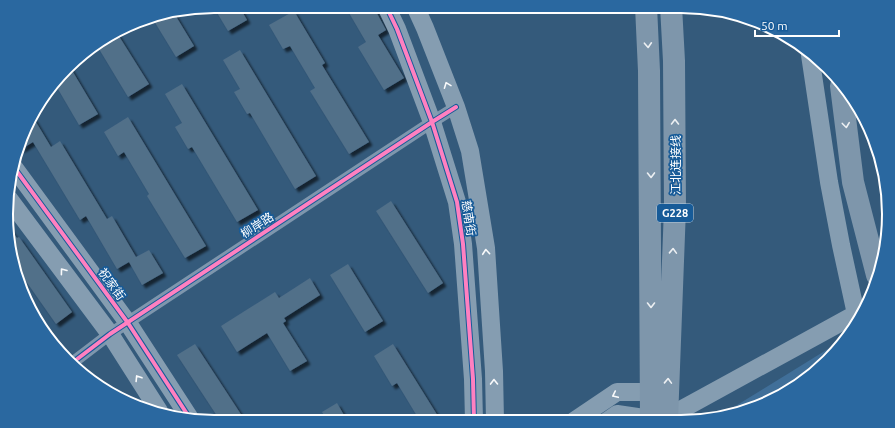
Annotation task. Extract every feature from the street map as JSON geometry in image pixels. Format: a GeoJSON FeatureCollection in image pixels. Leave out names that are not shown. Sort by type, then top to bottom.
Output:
{"type":"FeatureCollection","features":[{"type":"Feature","properties":{"kind":"highway","name":"江北连接线"},"geometry":{"type":"LineString","coordinates":[[646,13],[649,71],[651,392],[658,415]]}},
{"type":"Feature","properties":{"kind":"highway","name":"江北连接线"},"geometry":{"type":"LineString","coordinates":[[659,415],[675,208],[674,61],[671,13]]}},
{"type":"Feature","properties":{"kind":"highway"},"geometry":{"type":"LineString","coordinates":[[842,95],[853,182],[875,267]]}},
{"type":"Feature","properties":{"kind":"street","name":"慈南街"},"geometry":{"type":"LineString","coordinates":[[389,13],[397,29],[432,122],[457,202],[463,244],[473,379],[474,415]]}},
{"type":"Feature","properties":{"kind":"street","name":"慈南街"},"geometry":{"type":"LineString","coordinates":[[418,13],[456,108],[470,151],[486,248],[494,371],[495,415]]}},
{"type":"Feature","properties":{"kind":"street"},"geometry":{"type":"LineString","coordinates":[[811,61],[829,182],[841,245],[859,306]]}},
{"type":"Feature","properties":{"kind":"street","name":"柳岸路"},"geometry":{"type":"LineString","coordinates":[[76,360],[110,334],[432,122],[456,108]]}},
{"type":"Feature","properties":{"kind":"street","name":"祝家街"},"geometry":{"type":"LineString","coordinates":[[18,172],[128,323],[186,413]]}},
{"type":"Feature","properties":{"kind":"street"},"geometry":{"type":"LineString","coordinates":[[13,204],[110,334],[155,406]]}},
{"type":"Feature","properties":{"kind":"street"},"geometry":{"type":"LineString","coordinates":[[666,415],[855,314]]}},
{"type":"Feature","properties":{"kind":"street"},"geometry":{"type":"LineString","coordinates":[[583,415],[617,392],[651,392]]}},
{"type":"Feature","properties":{"kind":"street"},"geometry":{"type":"LineString","coordinates":[[616,415],[625,415]]}},
{"type":"Feature","properties":{"kind":"water"},"geometry":{"type":"Polygon","coordinates":[[[833,346],[814,365],[782,388],[758,400],[732,408],[833,346]]]}},
{"type":"Feature","properties":{"kind":"building"},"geometry":{"type":"Polygon","coordinates":[[[217,13],[243,13],[247,20],[228,31],[217,13]]]}},
{"type":"Feature","properties":{"kind":"building"},"geometry":{"type":"Polygon","coordinates":[[[290,13],[295,13],[325,63],[322,65],[369,142],[349,154],[310,91],[315,88],[290,46],[283,49],[269,25],[290,13]]]}},
{"type":"Feature","properties":{"kind":"building"},"geometry":{"type":"Polygon","coordinates":[[[349,13],[377,13],[386,30],[378,35],[404,78],[384,90],[358,47],[366,42],[349,13]]]}},
{"type":"Feature","properties":{"kind":"building"},"geometry":{"type":"Polygon","coordinates":[[[176,17],[194,46],[176,57],[155,22],[176,17]]]}},
{"type":"Feature","properties":{"kind":"building"},"geometry":{"type":"Polygon","coordinates":[[[119,37],[149,84],[128,97],[99,49],[119,37]]]}},
{"type":"Feature","properties":{"kind":"building"},"geometry":{"type":"Polygon","coordinates":[[[240,50],[316,176],[295,189],[250,113],[247,114],[234,92],[240,89],[223,60],[240,50]]]}},
{"type":"Feature","properties":{"kind":"building"},"geometry":{"type":"Polygon","coordinates":[[[73,71],[98,114],[79,125],[58,88],[73,71]]]}},
{"type":"Feature","properties":{"kind":"building"},"geometry":{"type":"Polygon","coordinates":[[[182,84],[258,210],[237,222],[192,147],[188,149],[175,127],[182,123],[165,94],[182,84]]]}},
{"type":"Feature","properties":{"kind":"building"},"geometry":{"type":"Polygon","coordinates":[[[128,117],[206,246],[185,258],[147,196],[149,194],[124,152],[118,156],[104,132],[128,117]]]}},
{"type":"Feature","properties":{"kind":"building"},"geometry":{"type":"Polygon","coordinates":[[[36,122],[51,147],[60,141],[107,219],[112,216],[136,257],[149,250],[163,273],[142,285],[129,262],[117,269],[86,216],[80,220],[33,142],[25,147],[36,122]]]}},
{"type":"Feature","properties":{"kind":"building"},"geometry":{"type":"Polygon","coordinates":[[[391,201],[443,283],[428,293],[376,211],[391,201]]]}},
{"type":"Feature","properties":{"kind":"building"},"geometry":{"type":"Polygon","coordinates":[[[14,234],[17,238],[19,237],[72,312],[56,324],[24,278],[14,234]]]}},
{"type":"Feature","properties":{"kind":"building"},"geometry":{"type":"Polygon","coordinates":[[[348,264],[383,321],[365,332],[330,275],[348,264]]]}},
{"type":"Feature","properties":{"kind":"building"},"geometry":{"type":"Polygon","coordinates":[[[310,278],[320,295],[284,318],[286,321],[283,323],[307,361],[290,371],[267,333],[237,352],[221,326],[275,292],[279,298],[310,278]]]}},
{"type":"Feature","properties":{"kind":"building"},"geometry":{"type":"Polygon","coordinates":[[[195,344],[241,415],[216,415],[177,355],[195,344]]]}},
{"type":"Feature","properties":{"kind":"building"},"geometry":{"type":"Polygon","coordinates":[[[393,344],[437,415],[416,415],[397,383],[392,386],[374,356],[393,344]]]}},
{"type":"Feature","properties":{"kind":"building"},"geometry":{"type":"Polygon","coordinates":[[[337,403],[344,415],[324,415],[322,412],[337,403]]]}},
{"type":"Feature","properties":{"kind":"cycle path"},"geometry":{"type":"LineString","coordinates":[[389,13],[397,29],[432,122],[457,202],[463,244],[473,379],[474,415]]}},
{"type":"Feature","properties":{"kind":"cycle path"},"geometry":{"type":"LineString","coordinates":[[76,360],[110,334],[456,107]]}},
{"type":"Feature","properties":{"kind":"cycle path"},"geometry":{"type":"LineString","coordinates":[[18,172],[128,323],[186,413]]}}]}
